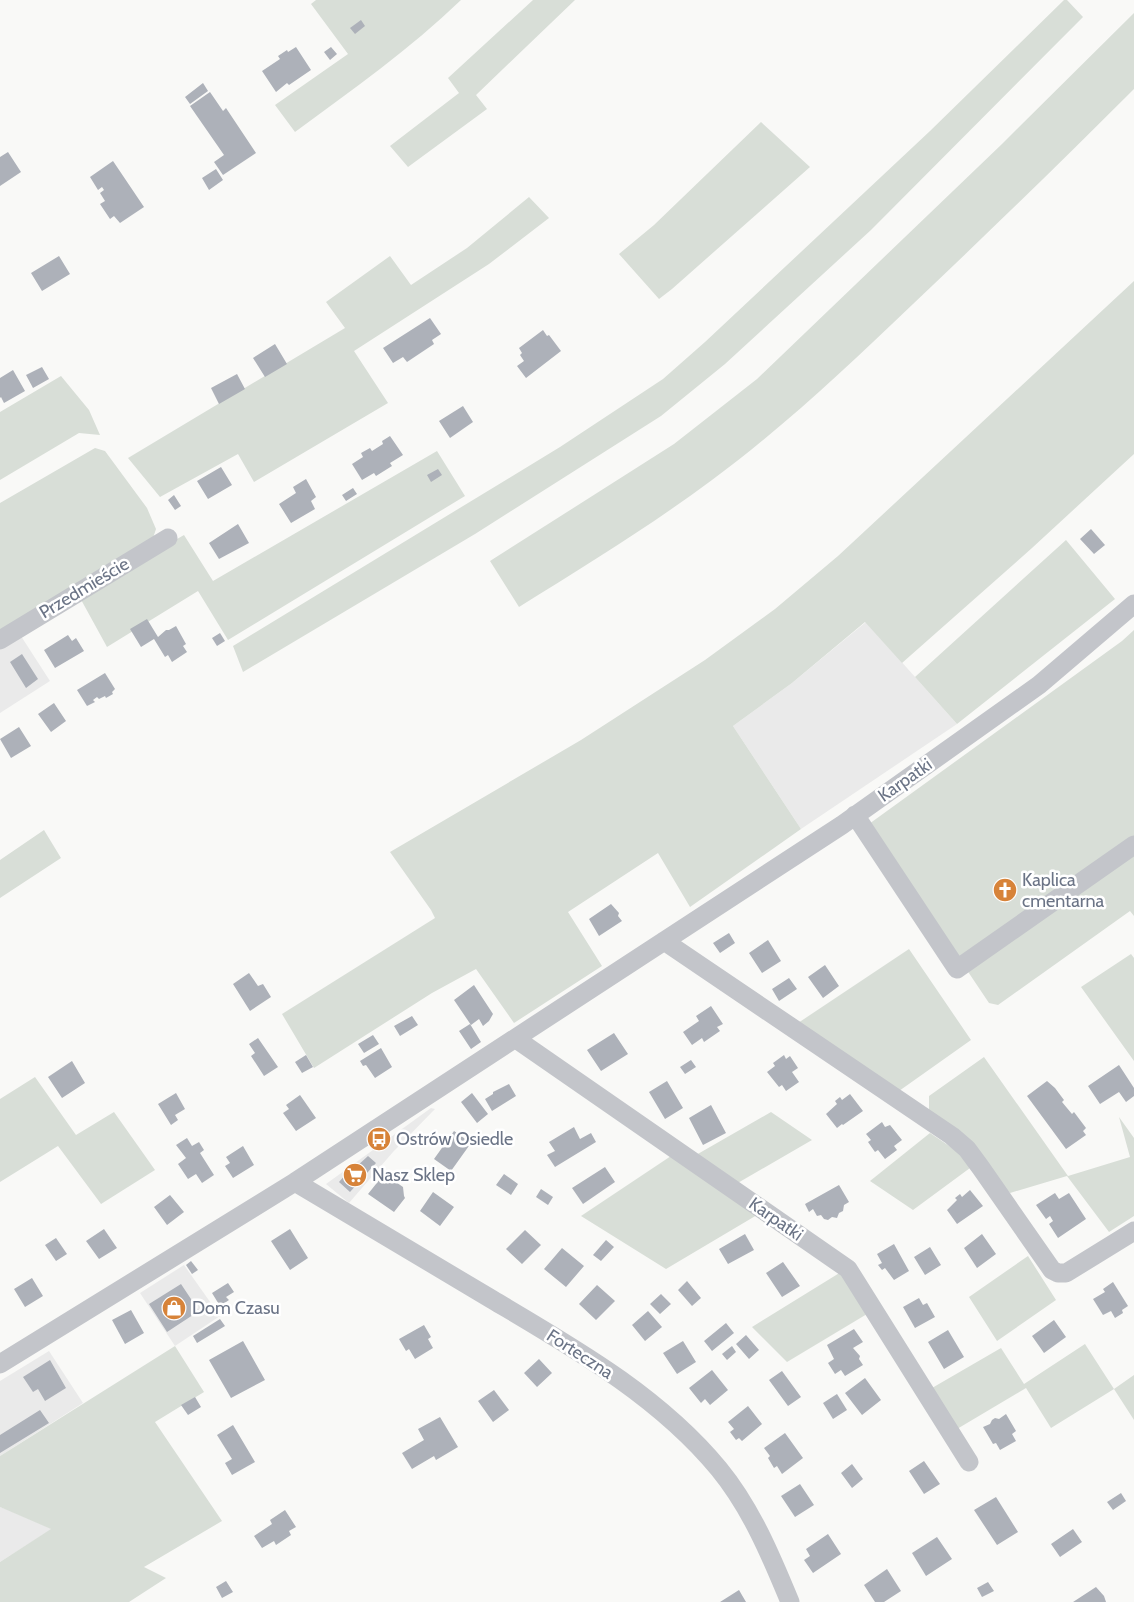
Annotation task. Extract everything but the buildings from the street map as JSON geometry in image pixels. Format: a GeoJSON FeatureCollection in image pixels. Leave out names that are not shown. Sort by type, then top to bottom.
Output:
{"type":"FeatureCollection","features":[{"type":"Feature","properties":{"kind":"street","name":"Przedmieście"},"geometry":{"type":"LineString","coordinates":[[0,640],[168,538]]}},
{"type":"Feature","properties":{"kind":"street","name":"Karpatki"},"geometry":{"type":"LineString","coordinates":[[0,1364],[295,1182],[516,1039],[855,815],[1039,685],[1133,607]]}},
{"type":"Feature","properties":{"kind":"street"},"geometry":{"type":"LineString","coordinates":[[855,815],[950,974],[1134,845]]}},
{"type":"Feature","properties":{"kind":"street"},"geometry":{"type":"LineString","coordinates":[[664,941],[952,1136],[967,1149],[1052,1270],[1058,1273],[1066,1273],[1134,1231]]}},
{"type":"Feature","properties":{"kind":"street","name":"Karpatki"},"geometry":{"type":"LineString","coordinates":[[516,1039],[848,1269],[969,1462]]}},
{"type":"Feature","properties":{"kind":"street","name":"Forteczna"},"geometry":{"type":"LineString","coordinates":[[295,1182],[557,1339],[625,1383],[674,1420],[715,1464],[740,1498],[765,1543],[790,1602]]}},
{"type":"Feature","properties":{"kind":"shaded area"},"geometry":{"type":"Polygon","coordinates":[[[316,0],[461,0],[401,52],[295,132],[275,105],[348,54],[311,4],[316,0]]]}},
{"type":"Feature","properties":{"kind":"shaded area"},"geometry":{"type":"Polygon","coordinates":[[[533,0],[575,0],[476,95],[487,109],[408,167],[390,146],[459,93],[448,78],[533,0]]]}},
{"type":"Feature","properties":{"kind":"shaded area"},"geometry":{"type":"Polygon","coordinates":[[[1064,0],[1067,0],[1083,17],[871,230],[725,364],[661,416],[475,534],[243,672],[233,646],[560,447],[663,379],[930,131],[1064,0]]]}},
{"type":"Feature","properties":{"kind":"shaded area"},"geometry":{"type":"Polygon","coordinates":[[[1134,13],[1134,89],[997,224],[840,373],[739,460],[641,530],[519,607],[490,561],[674,444],[757,379],[1002,144],[1134,13]]]}},
{"type":"Feature","properties":{"kind":"shaded area"},"geometry":{"type":"Polygon","coordinates":[[[761,122],[810,167],[659,299],[619,254],[654,225],[761,122]]]}},
{"type":"Feature","properties":{"kind":"shaded area"},"geometry":{"type":"Polygon","coordinates":[[[529,197],[549,218],[489,264],[354,351],[388,403],[254,482],[238,454],[160,497],[128,458],[345,328],[326,302],[390,256],[411,285],[467,248],[529,197]]]}},
{"type":"Feature","properties":{"kind":"shaded area"},"geometry":{"type":"Polygon","coordinates":[[[1134,281],[1134,454],[1032,548],[902,663],[865,622],[792,683],[733,726],[801,829],[690,907],[658,853],[568,912],[602,966],[514,1023],[476,969],[432,993],[314,1068],[282,1014],[435,918],[390,852],[581,740],[705,660],[775,609],[838,556],[1134,281]]]}},
{"type":"Feature","properties":{"kind":"shaded area"},"geometry":{"type":"Polygon","coordinates":[[[61,376],[89,410],[100,435],[79,433],[0,480],[0,412],[61,376]]]}},
{"type":"Feature","properties":{"kind":"shaded area"},"geometry":{"type":"Polygon","coordinates":[[[95,448],[105,451],[147,508],[156,529],[152,541],[0,636],[0,503],[95,448]]]}},
{"type":"Feature","properties":{"kind":"shaded area"},"geometry":{"type":"Polygon","coordinates":[[[437,451],[465,496],[228,640],[198,591],[107,647],[79,596],[184,535],[213,581],[437,451]]]}},
{"type":"Feature","properties":{"kind":"shaded area"},"geometry":{"type":"Polygon","coordinates":[[[1066,540],[1115,599],[957,724],[915,677],[1066,540]]]}},
{"type":"Feature","properties":{"kind":"shaded area"},"geometry":{"type":"Polygon","coordinates":[[[866,622],[957,724],[801,829],[733,726],[792,683],[866,622]]]}},
{"type":"Feature","properties":{"kind":"shaded area"},"geometry":{"type":"Polygon","coordinates":[[[1134,630],[1134,916],[1130,911],[998,1005],[989,1003],[869,824],[1122,641],[1134,630]]]}},
{"type":"Feature","properties":{"kind":"shaded area"},"geometry":{"type":"Polygon","coordinates":[[[19,633],[50,681],[0,713],[0,644],[19,633]]]}},
{"type":"Feature","properties":{"kind":"shaded area"},"geometry":{"type":"Polygon","coordinates":[[[44,830],[61,858],[0,898],[0,860],[44,830]]]}},
{"type":"Feature","properties":{"kind":"shaded area"},"geometry":{"type":"Polygon","coordinates":[[[909,949],[971,1040],[899,1091],[798,1023],[909,949]]]}},
{"type":"Feature","properties":{"kind":"shaded area"},"geometry":{"type":"Polygon","coordinates":[[[1131,954],[1134,958],[1134,1061],[1081,987],[1131,954]]]}},
{"type":"Feature","properties":{"kind":"shaded area"},"geometry":{"type":"Polygon","coordinates":[[[984,1057],[1068,1176],[1130,1157],[1119,1117],[1134,1138],[1134,1216],[1109,1232],[1067,1176],[1010,1193],[929,1112],[929,1096],[984,1057]]]}},
{"type":"Feature","properties":{"kind":"shaded area"},"geometry":{"type":"Polygon","coordinates":[[[35,1077],[76,1135],[114,1112],[155,1170],[101,1204],[58,1146],[0,1182],[0,1099],[35,1077]]]}},
{"type":"Feature","properties":{"kind":"shaded area"},"geometry":{"type":"Polygon","coordinates":[[[431,1108],[435,1109],[393,1152],[349,1203],[326,1184],[431,1108]]]}},
{"type":"Feature","properties":{"kind":"shaded area"},"geometry":{"type":"Polygon","coordinates":[[[771,1112],[812,1140],[736,1184],[696,1155],[771,1112]]]}},
{"type":"Feature","properties":{"kind":"shaded area"},"geometry":{"type":"Polygon","coordinates":[[[930,1133],[961,1154],[970,1168],[913,1210],[870,1181],[930,1133]]]}},
{"type":"Feature","properties":{"kind":"shaded area"},"geometry":{"type":"Polygon","coordinates":[[[671,1156],[757,1215],[666,1269],[581,1216],[671,1156]]]}},
{"type":"Feature","properties":{"kind":"shaded area"},"geometry":{"type":"Polygon","coordinates":[[[1028,1256],[1056,1300],[997,1341],[969,1297],[1028,1256]]]}},
{"type":"Feature","properties":{"kind":"shaded area"},"geometry":{"type":"Polygon","coordinates":[[[184,1265],[220,1316],[175,1346],[140,1293],[184,1265]]]}},
{"type":"Feature","properties":{"kind":"shaded area"},"geometry":{"type":"Polygon","coordinates":[[[841,1272],[867,1314],[787,1362],[752,1327],[841,1272]]]}},
{"type":"Feature","properties":{"kind":"shaded area"},"geometry":{"type":"Polygon","coordinates":[[[1085,1344],[1114,1389],[1051,1428],[1026,1388],[957,1429],[932,1388],[1001,1348],[1024,1384],[1085,1344]]]}},
{"type":"Feature","properties":{"kind":"shaded area"},"geometry":{"type":"Polygon","coordinates":[[[175,1346],[204,1392],[155,1422],[222,1521],[144,1567],[166,1578],[129,1602],[0,1602],[0,1562],[51,1529],[0,1507],[0,1456],[175,1346]]]}},
{"type":"Feature","properties":{"kind":"shaded area"},"geometry":{"type":"Polygon","coordinates":[[[49,1351],[83,1403],[0,1456],[0,1381],[49,1351]]]}},
{"type":"Feature","properties":{"kind":"shaded area"},"geometry":{"type":"Polygon","coordinates":[[[1134,1375],[1134,1420],[1114,1389],[1134,1375]]]}},
{"type":"Feature","properties":{"kind":"shaded area"},"geometry":{"type":"Polygon","coordinates":[[[0,1507],[8,1510],[52,1529],[0,1562],[0,1507]]]}},
{"type":"Feature","properties":{"kind":"place","name":"Kaplica cmentarna"},"geometry":{"type":"Point","coordinates":[1005,890]}},
{"type":"Feature","properties":{"kind":"place","name":"Ostrów Osiedle"},"geometry":{"type":"Point","coordinates":[379,1139]}},
{"type":"Feature","properties":{"kind":"place","name":"Nasz Sklep"},"geometry":{"type":"Point","coordinates":[355,1175]}},
{"type":"Feature","properties":{"kind":"place","name":"Dom Czasu"},"geometry":{"type":"Point","coordinates":[174,1308]}}]}
